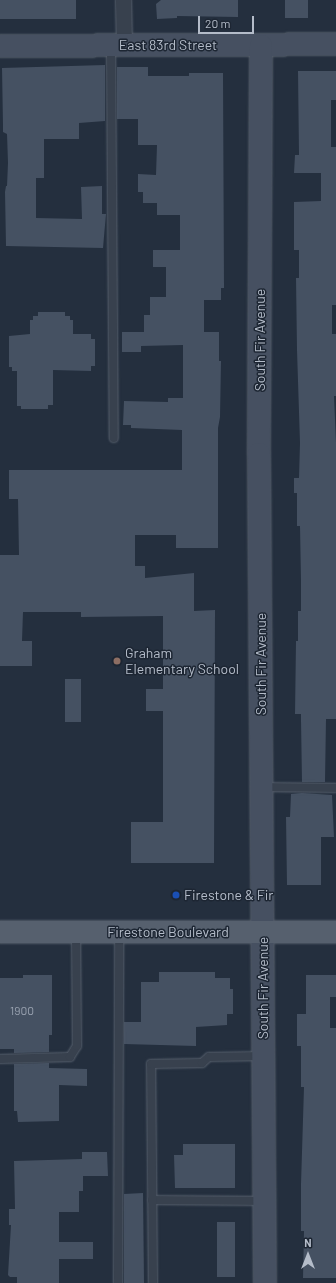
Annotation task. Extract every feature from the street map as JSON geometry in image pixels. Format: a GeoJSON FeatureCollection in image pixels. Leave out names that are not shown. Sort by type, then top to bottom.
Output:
{"type":"FeatureCollection","features":[{"type":"Feature","properties":{"kind":"main road","name":"Firestone Boulevard"},"geometry":{"type":"LineString","coordinates":[[0,932],[336,932]]}},
{"type":"Feature","properties":{"kind":"street"},"geometry":{"type":"LineString","coordinates":[[117,45],[123,0]]}},
{"type":"Feature","properties":{"kind":"street","name":"East 83rd Street"},"geometry":{"type":"LineString","coordinates":[[0,46],[261,46],[336,44]]}},
{"type":"Feature","properties":{"kind":"street","name":"South Fir Avenue"},"geometry":{"type":"LineString","coordinates":[[261,46],[259,454],[265,1283]]}},
{"type":"Feature","properties":{"kind":"lane"},"geometry":{"type":"LineString","coordinates":[[114,438],[117,45]]}},
{"type":"Feature","properties":{"kind":"lane"},"geometry":{"type":"LineString","coordinates":[[262,787],[336,788]]}},
{"type":"Feature","properties":{"kind":"lane"},"geometry":{"type":"LineString","coordinates":[[0,1059],[70,1058],[77,1046],[76,932]]}},
{"type":"Feature","properties":{"kind":"lane"},"geometry":{"type":"LineString","coordinates":[[118,932],[118,1283]]}},
{"type":"Feature","properties":{"kind":"lane"},"geometry":{"type":"LineString","coordinates":[[153,1283],[150,1064],[202,1063],[208,1057],[264,1056]]}},
{"type":"Feature","properties":{"kind":"lane"},"geometry":{"type":"LineString","coordinates":[[152,1200],[265,1201]]}},
{"type":"Feature","properties":{"kind":"building"},"geometry":{"type":"Polygon","coordinates":[[[0,0],[76,0],[76,19],[0,19],[0,0]]]}},
{"type":"Feature","properties":{"kind":"building"},"geometry":{"type":"Polygon","coordinates":[[[161,0],[238,0],[238,17],[177,16],[177,18],[157,19],[156,4],[161,0]]]}},
{"type":"Feature","properties":{"kind":"building"},"geometry":{"type":"Polygon","coordinates":[[[285,0],[308,0],[308,18],[285,18],[285,0]]]}},
{"type":"Feature","properties":{"kind":"building"},"geometry":{"type":"Polygon","coordinates":[[[105,65],[105,121],[79,123],[79,139],[44,139],[44,178],[36,178],[36,218],[82,219],[81,187],[102,186],[102,214],[106,214],[103,248],[6,246],[5,192],[7,186],[8,163],[7,134],[3,132],[2,68],[105,65]]]}},
{"type":"Feature","properties":{"kind":"building"},"geometry":{"type":"Polygon","coordinates":[[[117,67],[148,67],[148,76],[189,76],[189,73],[223,73],[224,288],[221,288],[221,300],[204,300],[204,332],[219,332],[219,361],[221,361],[220,417],[218,428],[218,548],[176,548],[176,535],[135,535],[135,566],[145,566],[145,578],[194,573],[194,611],[215,610],[214,863],[131,863],[131,822],[163,822],[163,711],[146,711],[146,689],[163,689],[163,616],[81,617],[81,612],[23,612],[22,641],[32,641],[32,666],[0,666],[0,555],[19,555],[18,499],[9,499],[9,470],[182,470],[182,430],[131,428],[131,425],[123,425],[124,401],[168,402],[168,398],[183,398],[183,345],[141,346],[141,352],[122,352],[122,332],[144,332],[144,315],[150,315],[150,297],[166,297],[166,267],[153,267],[153,250],[180,250],[180,215],[157,215],[157,203],[143,203],[143,192],[138,192],[138,174],[156,175],[157,145],[138,145],[138,119],[117,119],[117,67]]]}},
{"type":"Feature","properties":{"kind":"building"},"geometry":{"type":"Polygon","coordinates":[[[298,71],[336,71],[336,100],[331,100],[331,147],[336,147],[336,305],[332,305],[332,334],[336,334],[336,396],[334,396],[336,443],[336,719],[326,719],[325,782],[302,782],[301,714],[295,714],[296,641],[298,641],[298,611],[301,611],[301,581],[300,526],[297,526],[297,493],[294,493],[294,478],[299,478],[300,443],[296,278],[299,278],[299,250],[294,250],[294,202],[321,201],[321,173],[294,173],[295,155],[299,155],[298,71]]]}},
{"type":"Feature","properties":{"kind":"building"},"geometry":{"type":"Polygon","coordinates":[[[38,312],[65,312],[65,316],[70,316],[70,320],[73,320],[73,334],[91,334],[91,339],[95,339],[95,366],[91,366],[91,371],[53,370],[53,405],[48,405],[48,409],[21,409],[21,406],[17,406],[17,371],[12,371],[12,367],[9,367],[9,336],[30,334],[30,320],[33,320],[33,316],[38,316],[38,312]]]}},
{"type":"Feature","properties":{"kind":"building"},"geometry":{"type":"Polygon","coordinates":[[[65,679],[81,679],[81,722],[65,722],[65,679]]]}},
{"type":"Feature","properties":{"kind":"building"},"geometry":{"type":"Polygon","coordinates":[[[302,793],[332,795],[334,837],[321,837],[321,885],[287,885],[286,817],[290,817],[291,794],[302,793]]]}},
{"type":"Feature","properties":{"kind":"building"},"geometry":{"type":"Polygon","coordinates":[[[159,972],[215,972],[215,978],[230,978],[230,989],[233,989],[233,1014],[227,1014],[227,1025],[196,1027],[196,1046],[124,1044],[124,1022],[141,1022],[141,982],[159,982],[159,972]]]}},
{"type":"Feature","properties":{"kind":"building"},"geometry":{"type":"Polygon","coordinates":[[[23,975],[52,975],[52,1035],[49,1035],[49,1052],[14,1053],[14,1049],[0,1049],[0,978],[23,978],[23,975]]]}},
{"type":"Feature","properties":{"kind":"building"},"geometry":{"type":"Polygon","coordinates":[[[306,975],[336,975],[336,997],[330,997],[330,1028],[336,1028],[336,1278],[303,1278],[304,1231],[301,1231],[301,1184],[304,1087],[301,1087],[301,1046],[297,1046],[297,1014],[306,1014],[306,975]]]}},
{"type":"Feature","properties":{"kind":"building"},"geometry":{"type":"Polygon","coordinates":[[[49,1063],[49,1068],[87,1069],[87,1086],[59,1085],[59,1121],[18,1122],[17,1111],[14,1111],[14,1064],[49,1063]]]}},
{"type":"Feature","properties":{"kind":"building"},"geometry":{"type":"Polygon","coordinates":[[[183,1144],[235,1144],[235,1188],[175,1188],[174,1155],[183,1155],[183,1144]]]}},
{"type":"Feature","properties":{"kind":"building"},"geometry":{"type":"Polygon","coordinates":[[[82,1152],[107,1152],[108,1176],[83,1176],[83,1191],[79,1191],[79,1212],[59,1212],[59,1242],[93,1242],[93,1259],[59,1259],[59,1283],[17,1283],[17,1277],[10,1277],[8,1275],[11,1225],[9,1225],[9,1209],[15,1209],[14,1161],[82,1159],[82,1152]]]}},
{"type":"Feature","properties":{"kind":"building"},"geometry":{"type":"Polygon","coordinates":[[[143,1193],[144,1283],[124,1283],[124,1194],[143,1193]]]}},
{"type":"Feature","properties":{"kind":"building"},"geometry":{"type":"Polygon","coordinates":[[[217,1222],[235,1222],[235,1277],[217,1277],[217,1222]]]}},
{"type":"Feature","properties":{"kind":"place","name":"Graham Elementary School"},"geometry":{"type":"Point","coordinates":[117,661]}},
{"type":"Feature","properties":{"kind":"place","name":"Firestone & Fir"},"geometry":{"type":"Point","coordinates":[176,895]}}]}
